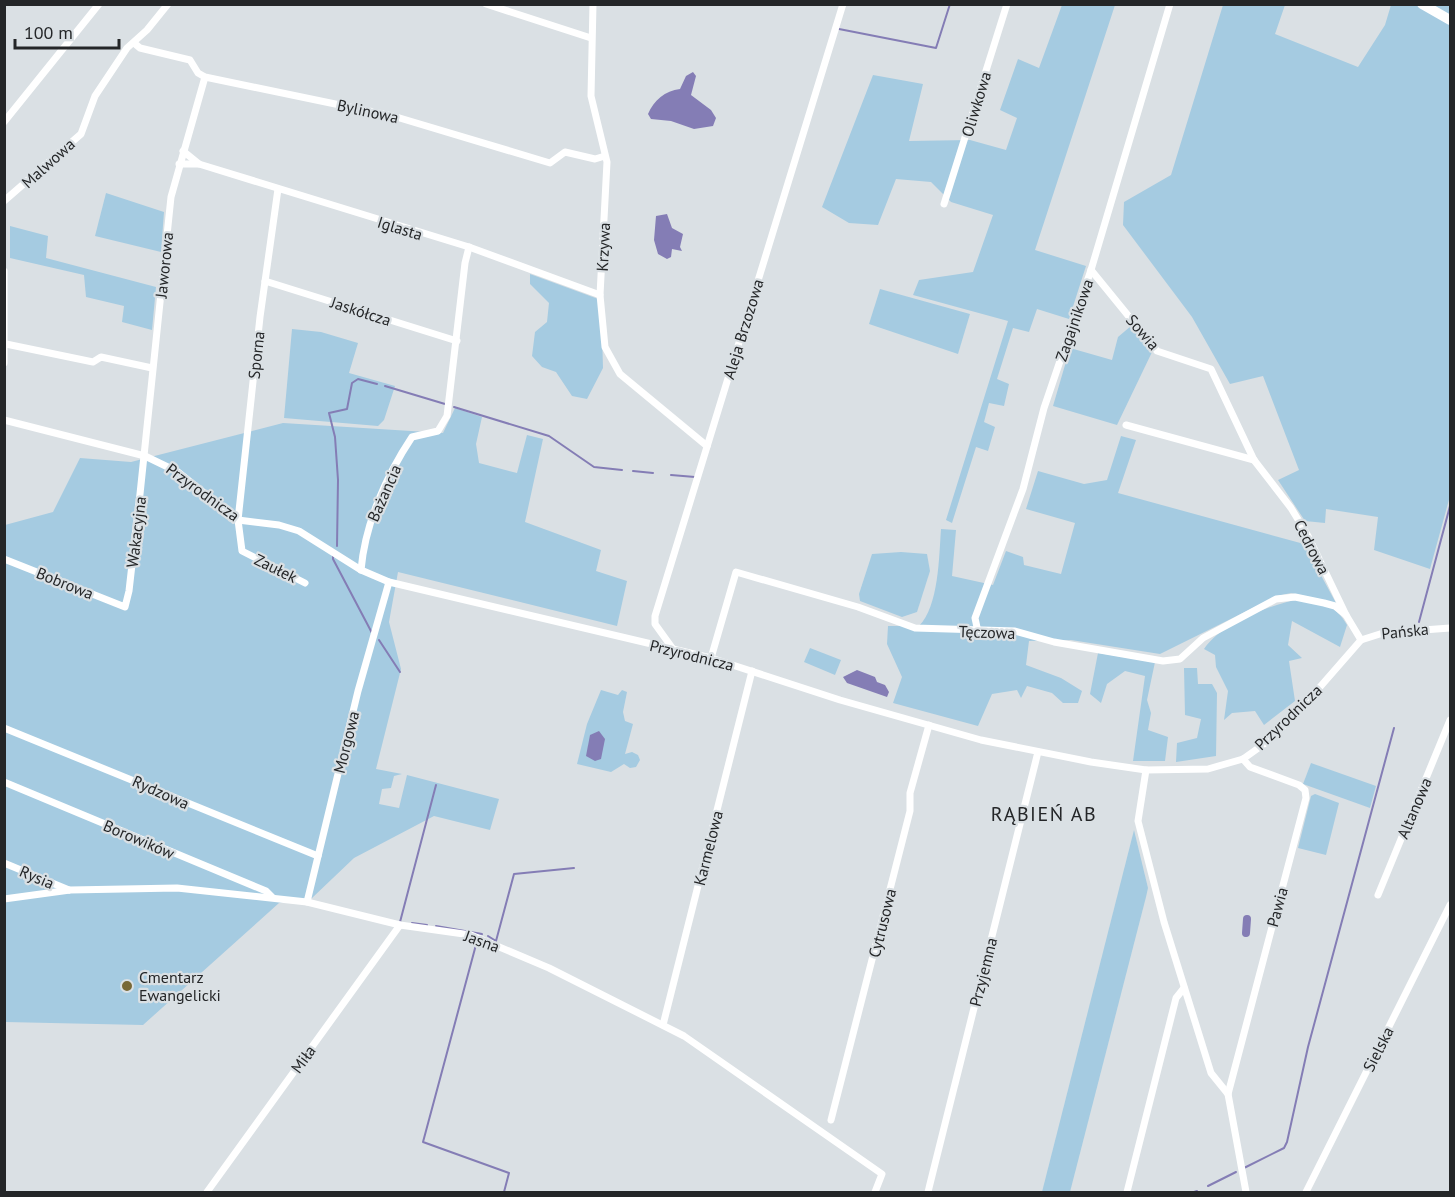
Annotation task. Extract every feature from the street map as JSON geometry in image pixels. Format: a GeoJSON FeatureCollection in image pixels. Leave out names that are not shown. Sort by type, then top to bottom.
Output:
{"type":"FeatureCollection","features":[{"type":"Feature","properties":{"kind":"street"},"geometry":{"type":"LineString","coordinates":[[4,122],[99,4]]}},
{"type":"Feature","properties":{"kind":"street","name":"Malwowa"},"geometry":{"type":"LineString","coordinates":[[4,201],[81,134],[95,96],[127,48],[168,4]]}},
{"type":"Feature","properties":{"kind":"street"},"geometry":{"type":"LineString","coordinates":[[486,4],[591,38]]}},
{"type":"Feature","properties":{"kind":"street","name":"Krzywa"},"geometry":{"type":"LineString","coordinates":[[593,4],[591,96],[607,171],[600,295],[602,333],[615,367],[633,386],[706,446]]}},
{"type":"Feature","properties":{"kind":"street","name":"Aleja Brzozowa"},"geometry":{"type":"LineString","coordinates":[[673,649],[655,624],[655,616],[843,4]]}},
{"type":"Feature","properties":{"kind":"street","name":"Oliwkowa"},"geometry":{"type":"LineString","coordinates":[[944,204],[1007,4]]}},
{"type":"Feature","properties":{"kind":"street","name":"Zagajnikowa"},"geometry":{"type":"LineString","coordinates":[[978,632],[975,618],[1023,489],[1044,408],[1091,270],[1170,4]]}},
{"type":"Feature","properties":{"kind":"street"},"geometry":{"type":"LineString","coordinates":[[1422,4],[1450,20]]}},
{"type":"Feature","properties":{"kind":"street","name":"Bylinowa"},"geometry":{"type":"LineString","coordinates":[[134,43],[140,48],[190,60],[198,73],[205,77],[393,116],[550,163],[565,152],[595,159],[605,156]]}},
{"type":"Feature","properties":{"kind":"street","name":"Jaworowa"},"geometry":{"type":"LineString","coordinates":[[145,456],[152,368],[171,197],[205,77]]}},
{"type":"Feature","properties":{"kind":"street","name":"Iglasta"},"geometry":{"type":"LineString","coordinates":[[183,151],[199,164]]}},
{"type":"Feature","properties":{"kind":"street","name":"Iglasta"},"geometry":{"type":"LineString","coordinates":[[179,164],[199,164],[469,247],[600,295]]}},
{"type":"Feature","properties":{"kind":"street","name":"Sporna"},"geometry":{"type":"LineString","coordinates":[[238,520],[265,280],[278,189]]}},
{"type":"Feature","properties":{"kind":"street"},"geometry":{"type":"LineString","coordinates":[[457,341],[465,263],[469,247]]}},
{"type":"Feature","properties":{"kind":"street","name":"Sowia"},"geometry":{"type":"LineString","coordinates":[[1091,270],[1157,351],[1211,369]]}},
{"type":"Feature","properties":{"kind":"street"},"geometry":{"type":"LineString","coordinates":[[4,271],[6,344],[4,363]]}},
{"type":"Feature","properties":{"kind":"street","name":"Jaskółcza"},"geometry":{"type":"LineString","coordinates":[[265,280],[457,341]]}},
{"type":"Feature","properties":{"kind":"street","name":"Bażancia"},"geometry":{"type":"LineString","coordinates":[[361,570],[368,528],[403,450],[412,437],[430,434],[444,425],[457,341]]}},
{"type":"Feature","properties":{"kind":"street"},"geometry":{"type":"LineString","coordinates":[[6,344],[93,362],[101,357],[152,368]]}},
{"type":"Feature","properties":{"kind":"street","name":"Cedrowa"},"geometry":{"type":"LineString","coordinates":[[1211,369],[1254,460],[1292,508],[1361,640]]}},
{"type":"Feature","properties":{"kind":"street","name":"Przyrodnicza"},"geometry":{"type":"LineString","coordinates":[[4,420],[145,456],[178,471],[238,520],[279,525],[299,531],[361,570],[389,582],[711,658],[981,740],[1146,770],[1208,769],[1243,759],[1264,744],[1299,711],[1361,640]]}},
{"type":"Feature","properties":{"kind":"street"},"geometry":{"type":"LineString","coordinates":[[1126,425],[1254,460]]}},
{"type":"Feature","properties":{"kind":"street","name":"Wakacyjna"},"geometry":{"type":"LineString","coordinates":[[124,607],[129,591],[145,456]]}},
{"type":"Feature","properties":{"kind":"street","name":"Zaułek"},"geometry":{"type":"LineString","coordinates":[[238,520],[242,551],[305,583]]}},
{"type":"Feature","properties":{"kind":"street","name":"Bobrowa"},"geometry":{"type":"LineString","coordinates":[[4,559],[124,607]]}},
{"type":"Feature","properties":{"kind":"street","name":"Tęczowa"},"geometry":{"type":"LineString","coordinates":[[711,658],[736,572],[858,607],[915,628],[978,632],[1015,631],[1076,646],[1175,662],[1203,638],[1276,599],[1295,597],[1324,603],[1335,606],[1346,615]]}},
{"type":"Feature","properties":{"kind":"street","name":"Morgowa"},"geometry":{"type":"LineString","coordinates":[[307,902],[358,691],[389,582]]}},
{"type":"Feature","properties":{"kind":"street","name":"Pańska"},"geometry":{"type":"LineString","coordinates":[[1361,640],[1383,633],[1450,628]]}},
{"type":"Feature","properties":{"kind":"street","name":"Karmelowa"},"geometry":{"type":"LineString","coordinates":[[663,1025],[752,671]]}},
{"type":"Feature","properties":{"kind":"street","name":"Altanowa"},"geometry":{"type":"LineString","coordinates":[[1378,895],[1450,720]]}},
{"type":"Feature","properties":{"kind":"street","name":"Cytrusowa"},"geometry":{"type":"LineString","coordinates":[[831,1120],[910,811],[910,793],[929,725]]}},
{"type":"Feature","properties":{"kind":"street","name":"Rydzowa"},"geometry":{"type":"LineString","coordinates":[[4,728],[318,856]]}},
{"type":"Feature","properties":{"kind":"street","name":"Przyjemna"},"geometry":{"type":"LineString","coordinates":[[928,1192],[1038,752]]}},
{"type":"Feature","properties":{"kind":"street","name":"Pawia"},"geometry":{"type":"LineString","coordinates":[[1243,759],[1250,767],[1299,785],[1305,790],[1306,798],[1228,1094],[1246,1192]]}},
{"type":"Feature","properties":{"kind":"street","name":"Pawia"},"geometry":{"type":"LineString","coordinates":[[1146,770],[1138,820],[1184,988],[1211,1073],[1228,1094]]}},
{"type":"Feature","properties":{"kind":"street","name":"Borowików"},"geometry":{"type":"LineString","coordinates":[[4,782],[266,891],[272,897]]}},
{"type":"Feature","properties":{"kind":"street","name":"Rysia"},"geometry":{"type":"LineString","coordinates":[[4,863],[70,890]]}},
{"type":"Feature","properties":{"kind":"street","name":"Jasna"},"geometry":{"type":"LineString","coordinates":[[4,899],[70,890],[177,888],[307,902],[400,925],[460,933],[482,939],[549,968],[684,1036],[747,1083],[882,1174],[875,1192]]}},
{"type":"Feature","properties":{"kind":"street","name":"Sielska"},"geometry":{"type":"LineString","coordinates":[[1306,1192],[1450,905]]}},
{"type":"Feature","properties":{"kind":"street","name":"Miła"},"geometry":{"type":"LineString","coordinates":[[207,1192],[400,925]]}},
{"type":"Feature","properties":{"kind":"street"},"geometry":{"type":"LineString","coordinates":[[1126,1192],[1176,999],[1184,988]]}},
{"type":"Feature","properties":{"kind":"shaded area"},"geometry":{"type":"Polygon","coordinates":[[[1062,5],[1115,5],[1035,250],[1086,266],[1069,319],[1037,309],[1029,332],[1013,328],[997,379],[1009,384],[1004,406],[989,403],[984,422],[995,427],[988,451],[976,447],[952,523],[946,520],[1008,321],[913,295],[919,280],[973,272],[993,215],[951,202],[931,182],[896,179],[878,225],[849,223],[822,207],[873,75],[923,84],[909,141],[970,140],[1006,150],[1017,118],[1000,110],[1018,59],[1039,68],[1062,5]]]}},
{"type":"Feature","properties":{"kind":"shaded area"},"geometry":{"type":"Polygon","coordinates":[[[1223,5],[1285,5],[1275,34],[1358,67],[1385,25],[1391,5],[1450,5],[1450,496],[1430,569],[1374,550],[1378,517],[1326,509],[1325,523],[1305,521],[1278,480],[1299,470],[1263,376],[1230,384],[1192,317],[1123,225],[1124,202],[1171,175],[1223,5]]]}},
{"type":"Feature","properties":{"kind":"shaded area"},"geometry":{"type":"Polygon","coordinates":[[[693,72],[696,76],[691,95],[711,110],[716,118],[713,126],[694,129],[671,121],[651,119],[648,114],[653,104],[665,94],[680,89],[686,76],[693,72]]]}},
{"type":"Feature","properties":{"kind":"shaded area"},"geometry":{"type":"Polygon","coordinates":[[[106,193],[164,212],[161,252],[95,236],[106,193]]]}},
{"type":"Feature","properties":{"kind":"shaded area"},"geometry":{"type":"Polygon","coordinates":[[[667,214],[672,228],[683,234],[680,247],[682,251],[672,249],[671,257],[667,259],[658,254],[654,240],[656,216],[667,214]]]}},
{"type":"Feature","properties":{"kind":"shaded area"},"geometry":{"type":"Polygon","coordinates":[[[10,226],[48,236],[46,258],[156,287],[152,330],[122,322],[124,306],[86,297],[84,275],[10,258],[10,226]]]}},
{"type":"Feature","properties":{"kind":"shaded area"},"geometry":{"type":"Polygon","coordinates":[[[530,274],[601,300],[603,368],[587,399],[572,396],[556,372],[542,367],[532,356],[535,332],[547,322],[549,303],[530,284],[530,274]]]}},
{"type":"Feature","properties":{"kind":"shaded area"},"geometry":{"type":"Polygon","coordinates":[[[880,289],[970,314],[958,354],[869,324],[880,289]]]}},
{"type":"Feature","properties":{"kind":"shaded area"},"geometry":{"type":"Polygon","coordinates":[[[1131,326],[1153,350],[1117,425],[1053,406],[1070,348],[1112,360],[1118,337],[1131,326]]]}},
{"type":"Feature","properties":{"kind":"shaded area"},"geometry":{"type":"Polygon","coordinates":[[[292,329],[321,332],[358,343],[349,373],[395,386],[384,420],[378,426],[284,418],[292,329]]]}},
{"type":"Feature","properties":{"kind":"shaded area"},"geometry":{"type":"Polygon","coordinates":[[[455,408],[482,417],[476,444],[479,463],[517,473],[527,435],[543,439],[525,522],[601,550],[596,571],[627,581],[617,626],[398,572],[389,622],[401,669],[376,769],[402,774],[394,776],[391,788],[382,789],[379,804],[399,808],[407,775],[499,799],[490,830],[434,816],[354,858],[312,898],[279,903],[143,1025],[5,1022],[5,525],[53,512],[80,458],[131,462],[283,423],[443,433],[455,408]]]}},
{"type":"Feature","properties":{"kind":"shaded area"},"geometry":{"type":"Polygon","coordinates":[[[1121,436],[1136,440],[1118,493],[1304,544],[1336,603],[1291,593],[1277,596],[1160,654],[1071,640],[1029,641],[1026,665],[1061,678],[1082,691],[1078,703],[1063,703],[1052,693],[1027,686],[1021,698],[1017,690],[992,694],[978,726],[893,703],[902,677],[887,644],[888,626],[919,626],[926,617],[937,580],[941,529],[956,530],[952,576],[993,585],[1006,551],[1023,557],[1024,565],[1061,574],[1075,523],[1026,509],[1038,471],[1084,484],[1107,480],[1121,436]]]}},
{"type":"Feature","properties":{"kind":"shaded area"},"geometry":{"type":"Polygon","coordinates":[[[901,552],[927,554],[930,571],[917,612],[902,617],[860,601],[859,594],[872,554],[901,552]]]}},
{"type":"Feature","properties":{"kind":"shaded area"},"geometry":{"type":"Polygon","coordinates":[[[1303,598],[1328,606],[1343,618],[1347,625],[1340,647],[1292,621],[1288,645],[1302,658],[1289,661],[1295,701],[1264,725],[1255,711],[1232,713],[1224,720],[1228,691],[1216,667],[1215,655],[1204,649],[1213,639],[1236,622],[1262,610],[1303,598]]]}},
{"type":"Feature","properties":{"kind":"shaded area"},"geometry":{"type":"Polygon","coordinates":[[[810,648],[841,660],[835,675],[804,662],[810,648]]]}},
{"type":"Feature","properties":{"kind":"shaded area"},"geometry":{"type":"Polygon","coordinates":[[[1098,653],[1155,662],[1147,700],[1151,713],[1148,730],[1168,737],[1165,761],[1133,761],[1145,676],[1125,671],[1107,684],[1101,703],[1090,694],[1098,653]]]}},
{"type":"Feature","properties":{"kind":"shaded area"},"geometry":{"type":"Polygon","coordinates":[[[1184,668],[1197,668],[1198,684],[1212,684],[1217,693],[1216,756],[1176,762],[1177,743],[1197,738],[1201,719],[1185,715],[1184,668]]]}},
{"type":"Feature","properties":{"kind":"shaded area"},"geometry":{"type":"Polygon","coordinates":[[[857,670],[875,677],[877,682],[885,685],[889,692],[887,697],[847,683],[843,677],[857,670]]]}},
{"type":"Feature","properties":{"kind":"shaded area"},"geometry":{"type":"Polygon","coordinates":[[[601,690],[618,695],[622,690],[627,692],[623,712],[625,721],[633,724],[625,754],[632,752],[638,755],[640,760],[636,767],[630,768],[624,764],[611,772],[577,764],[587,724],[601,690]]]}},
{"type":"Feature","properties":{"kind":"shaded area"},"geometry":{"type":"Polygon","coordinates":[[[599,731],[605,739],[601,759],[595,761],[586,756],[590,735],[599,731]]]}},
{"type":"Feature","properties":{"kind":"shaded area"},"geometry":{"type":"Polygon","coordinates":[[[1311,763],[1376,786],[1370,808],[1303,784],[1311,763]]]}},
{"type":"Feature","properties":{"kind":"shaded area"},"geometry":{"type":"Polygon","coordinates":[[[1315,794],[1339,803],[1326,855],[1298,848],[1311,796],[1315,794]]]}},
{"type":"Feature","properties":{"kind":"shaded area"},"geometry":{"type":"Polygon","coordinates":[[[1134,830],[1148,888],[1146,897],[1070,1192],[1042,1192],[1134,830]]]}},
{"type":"Feature","properties":{"kind":"waterway"},"geometry":{"type":"LineString","coordinates":[[839,29],[936,48],[950,4]]}},
{"type":"Feature","properties":{"kind":"waterway"},"geometry":{"type":"LineString","coordinates":[[337,546],[338,480],[335,437],[329,413],[347,409],[352,383],[358,379],[377,384]]}},
{"type":"Feature","properties":{"kind":"waterway"},"geometry":{"type":"LineString","coordinates":[[385,386],[445,404]]}},
{"type":"Feature","properties":{"kind":"waterway"},"geometry":{"type":"LineString","coordinates":[[454,407],[549,436],[594,467],[622,470]]}},
{"type":"Feature","properties":{"kind":"waterway"},"geometry":{"type":"LineString","coordinates":[[633,471],[653,473]]}},
{"type":"Feature","properties":{"kind":"waterway"},"geometry":{"type":"LineString","coordinates":[[671,475],[695,477]]}},
{"type":"Feature","properties":{"kind":"waterway"},"geometry":{"type":"LineString","coordinates":[[1419,622],[1450,506]]}},
{"type":"Feature","properties":{"kind":"waterway"},"geometry":{"type":"LineString","coordinates":[[333,555],[372,633]]}},
{"type":"Feature","properties":{"kind":"waterway"},"geometry":{"type":"LineString","coordinates":[[379,640],[400,672]]}},
{"type":"Feature","properties":{"kind":"waterway"},"geometry":{"type":"LineString","coordinates":[[1244,1168],[1284,1148],[1287,1142],[1308,1047],[1394,728]]}},
{"type":"Feature","properties":{"kind":"waterway"},"geometry":{"type":"LineString","coordinates":[[400,922],[436,785]]}},
{"type":"Feature","properties":{"kind":"waterway"},"geometry":{"type":"LineString","coordinates":[[488,936],[496,941],[514,874],[574,868]]}},
{"type":"Feature","properties":{"kind":"waterway"},"geometry":{"type":"LineString","coordinates":[[1246,933],[1247,919]]}},
{"type":"Feature","properties":{"kind":"waterway"},"geometry":{"type":"LineString","coordinates":[[412,923],[427,925]]}},
{"type":"Feature","properties":{"kind":"waterway"},"geometry":{"type":"LineString","coordinates":[[436,926],[482,934]]}},
{"type":"Feature","properties":{"kind":"waterway"},"geometry":{"type":"LineString","coordinates":[[477,941],[423,1142],[509,1173],[504,1192]]}},
{"type":"Feature","properties":{"kind":"waterway"},"geometry":{"type":"LineString","coordinates":[[1208,1186],[1236,1172]]}},
{"type":"Feature","properties":{"kind":"place","name":"Cmentarz Ewangelicki"},"geometry":{"type":"Point","coordinates":[127,986]}},
{"type":"Feature","properties":{"kind":"district","name":"RĄBIEŃ AB"},"geometry":{"type":"Point","coordinates":[1044,814]}}]}
